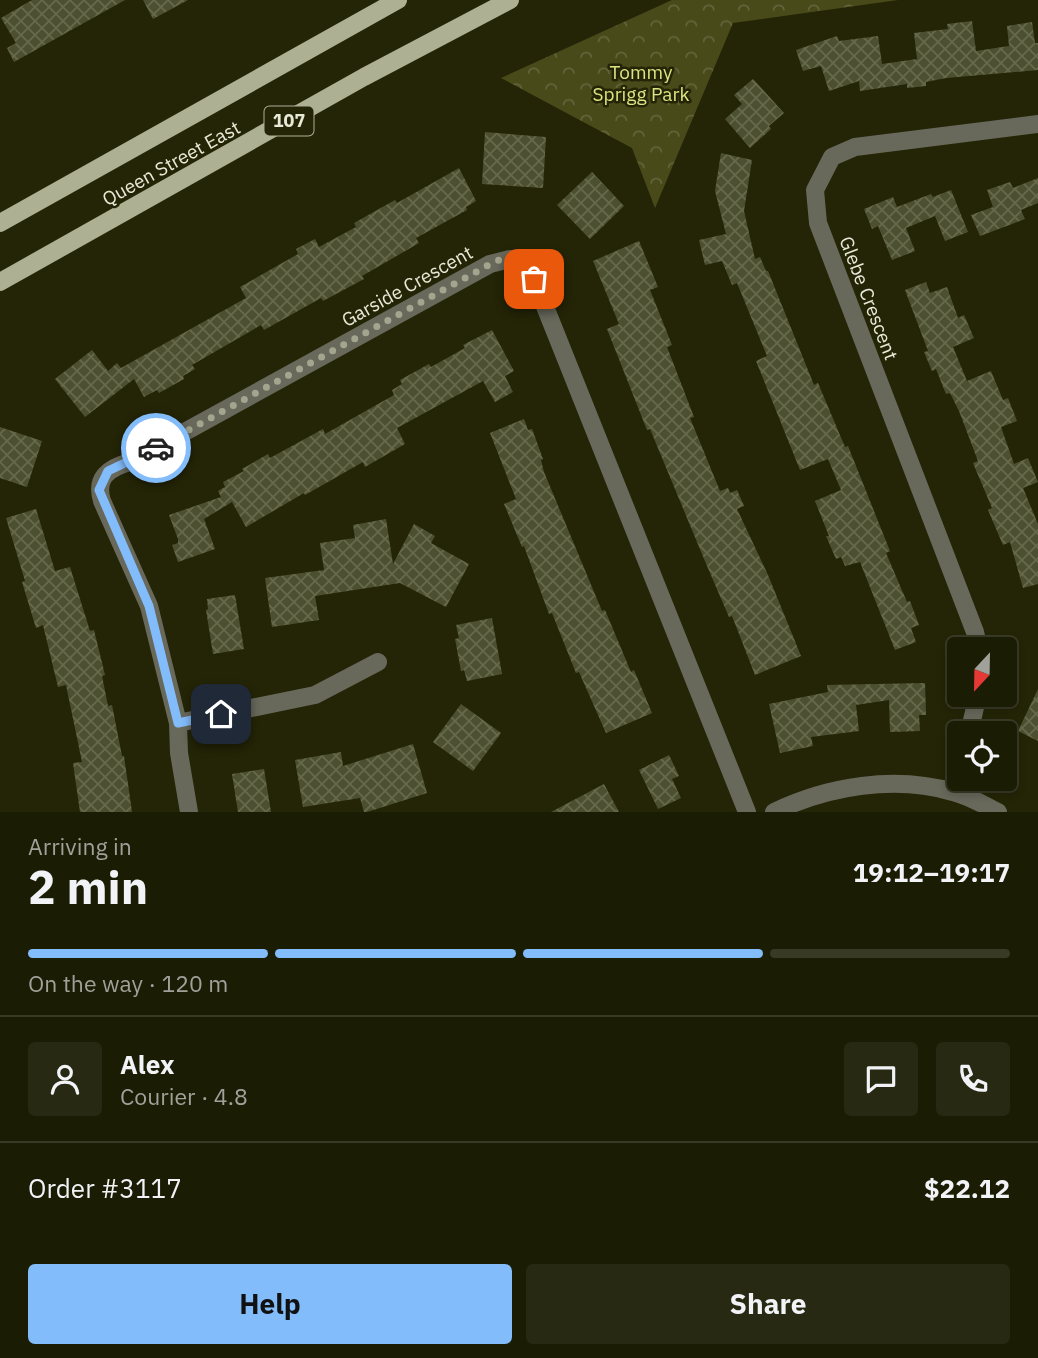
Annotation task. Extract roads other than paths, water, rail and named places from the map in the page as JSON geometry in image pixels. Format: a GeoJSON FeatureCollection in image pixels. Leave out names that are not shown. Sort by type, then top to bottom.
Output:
{"type":"FeatureCollection","features":[{"type":"Feature","properties":{"kind":"main road","name":"Queen Street East"},"geometry":{"type":"LineString","coordinates":[[0,223],[398,0]]}},
{"type":"Feature","properties":{"kind":"main road","name":"Queen Street East"},"geometry":{"type":"LineString","coordinates":[[0,282],[396,60],[510,0]]}},
{"type":"Feature","properties":{"kind":"street","name":"Glebe Crescent"},"geometry":{"type":"LineString","coordinates":[[976,637],[818,223],[815,190],[832,157],[855,147],[1038,124]]}},
{"type":"Feature","properties":{"kind":"street","name":"Garside Crescent"},"geometry":{"type":"LineString","coordinates":[[189,812],[179,753],[178,723],[149,606],[99,490],[108,471],[130,462],[503,259],[510,259],[525,266],[534,279],[747,812]]}},
{"type":"Feature","properties":{"kind":"street"},"geometry":{"type":"LineString","coordinates":[[178,723],[315,695],[379,662]]}},
{"type":"Feature","properties":{"kind":"street"},"geometry":{"type":"LineString","coordinates":[[775,812],[818,795],[852,788],[889,785],[954,792],[998,812]]}},
{"type":"Feature","properties":{"kind":"park label","name":"Tommy Sprigg Park"},"geometry":{"type":"Point","coordinates":[641,83]}}]}
